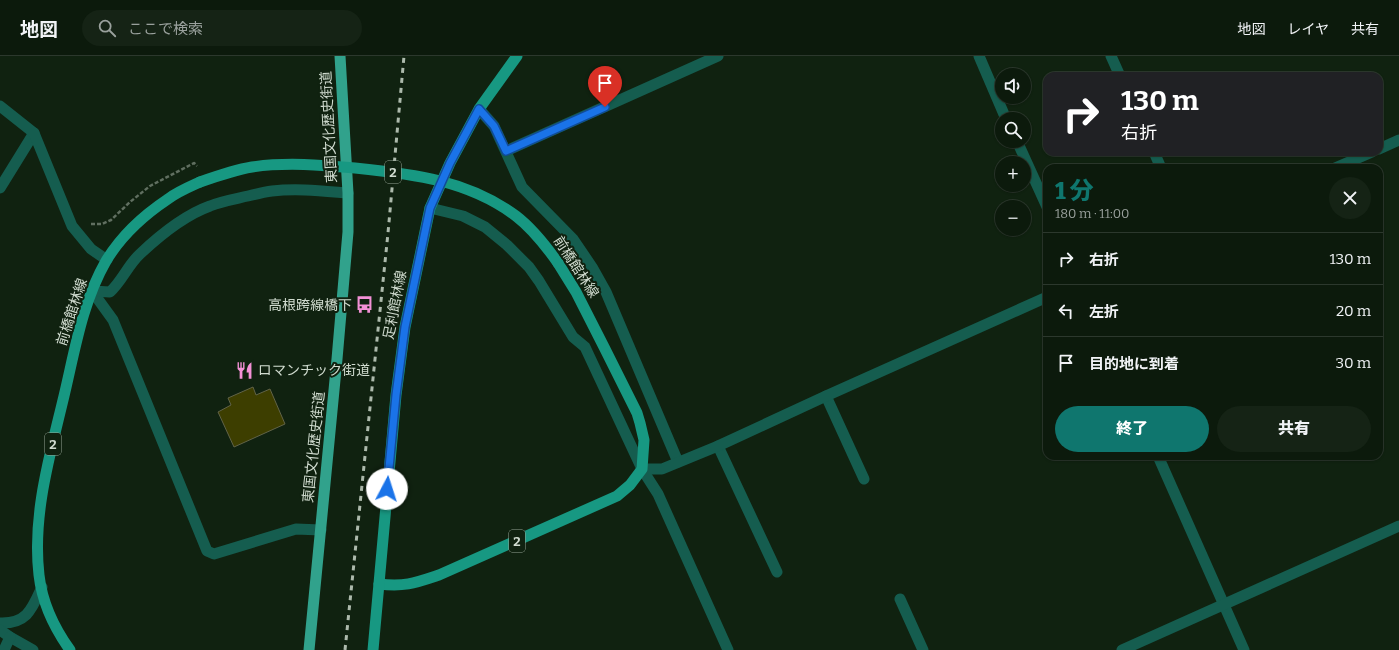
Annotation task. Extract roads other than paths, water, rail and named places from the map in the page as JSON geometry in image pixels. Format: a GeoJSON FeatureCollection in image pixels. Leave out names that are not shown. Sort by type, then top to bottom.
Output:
{"type":"FeatureCollection","features":[{"type":"Feature","properties":{"kind":"highway","name":"東国文化歴史街道"},"geometry":{"type":"LineString","coordinates":[[309,650],[348,232],[348,192],[340,56]]}},
{"type":"Feature","properties":{"kind":"main road","name":"足利館林線"},"geometry":{"type":"LineString","coordinates":[[379,584],[396,395],[405,327],[430,208],[450,163],[479,109],[517,56]]}},
{"type":"Feature","properties":{"kind":"main road","name":"前橋館林線"},"geometry":{"type":"LineString","coordinates":[[70,650],[60,636],[46,603],[42,587],[38,556],[40,505],[81,324],[92,290],[107,260],[119,242],[151,212],[168,198],[200,182],[230,172],[252,167],[273,165],[322,165],[433,178],[474,192],[495,202],[516,216],[546,246],[558,264],[583,306],[637,413],[644,440],[642,469]]}},
{"type":"Feature","properties":{"kind":"main road","name":"2"},"geometry":{"type":"LineString","coordinates":[[379,584],[396,586],[412,584],[439,575],[616,496],[630,485],[642,469]]}},
{"type":"Feature","properties":{"kind":"main road"},"geometry":{"type":"LineString","coordinates":[[373,650],[379,584]]}},
{"type":"Feature","properties":{"kind":"street"},"geometry":{"type":"LineString","coordinates":[[506,151],[718,56]]}},
{"type":"Feature","properties":{"kind":"street"},"geometry":{"type":"LineString","coordinates":[[979,56],[1003,112]]}},
{"type":"Feature","properties":{"kind":"street"},"geometry":{"type":"LineString","coordinates":[[1111,56],[1118,72]]}},
{"type":"Feature","properties":{"kind":"street"},"geometry":{"type":"LineString","coordinates":[[0,106],[34,134],[72,226],[91,249],[107,260]]}},
{"type":"Feature","properties":{"kind":"street"},"geometry":{"type":"LineString","coordinates":[[479,109],[494,126],[522,187],[573,239],[592,267],[606,292],[678,462]]}},
{"type":"Feature","properties":{"kind":"street"},"geometry":{"type":"LineString","coordinates":[[0,188],[34,134]]}},
{"type":"Feature","properties":{"kind":"street"},"geometry":{"type":"LineString","coordinates":[[1383,147],[1399,140]]}},
{"type":"Feature","properties":{"kind":"street"},"geometry":{"type":"LineString","coordinates":[[1020,148],[1043,198]]}},
{"type":"Feature","properties":{"kind":"street"},"geometry":{"type":"LineString","coordinates":[[1344,164],[1363,156]]}},
{"type":"Feature","properties":{"kind":"street"},"geometry":{"type":"LineString","coordinates":[[92,290],[110,292],[117,285],[125,271],[152,243],[189,216],[208,206],[224,201],[272,191],[348,192]]}},
{"type":"Feature","properties":{"kind":"street"},"geometry":{"type":"LineString","coordinates":[[430,208],[463,216],[485,226],[507,245],[529,267],[573,337],[585,346],[642,469],[658,494],[728,650]]}},
{"type":"Feature","properties":{"kind":"street"},"geometry":{"type":"LineString","coordinates":[[92,290],[113,320],[207,551],[214,554],[296,529],[321,530]]}},
{"type":"Feature","properties":{"kind":"street"},"geometry":{"type":"LineString","coordinates":[[642,469],[662,469],[718,446],[826,396],[1043,300]]}},
{"type":"Feature","properties":{"kind":"street"},"geometry":{"type":"LineString","coordinates":[[826,396],[864,479]]}},
{"type":"Feature","properties":{"kind":"street"},"geometry":{"type":"LineString","coordinates":[[718,446],[777,572]]}},
{"type":"Feature","properties":{"kind":"street"},"geometry":{"type":"LineString","coordinates":[[1160,460],[1244,650]]}},
{"type":"Feature","properties":{"kind":"street"},"geometry":{"type":"LineString","coordinates":[[1122,650],[1399,526]]}},
{"type":"Feature","properties":{"kind":"street"},"geometry":{"type":"LineString","coordinates":[[0,623],[11,623],[22,618],[28,613],[36,601],[42,587]]}},
{"type":"Feature","properties":{"kind":"street"},"geometry":{"type":"LineString","coordinates":[[900,599],[923,650]]}},
{"type":"Feature","properties":{"kind":"street"},"geometry":{"type":"LineString","coordinates":[[0,630],[33,650]]}},
{"type":"Feature","properties":{"kind":"street"},"geometry":{"type":"LineString","coordinates":[[4,650],[10,637]]}},
{"type":"Feature","properties":{"kind":"railway"},"geometry":{"type":"LineString","coordinates":[[345,650],[388,233],[404,56]]}},
{"type":"Feature","properties":{"kind":"place","name":"高根跨線橋下"},"geometry":{"type":"Point","coordinates":[365,305]}},
{"type":"Feature","properties":{"kind":"place","name":"ロマンチック街道"},"geometry":{"type":"Point","coordinates":[245,370]}}]}
